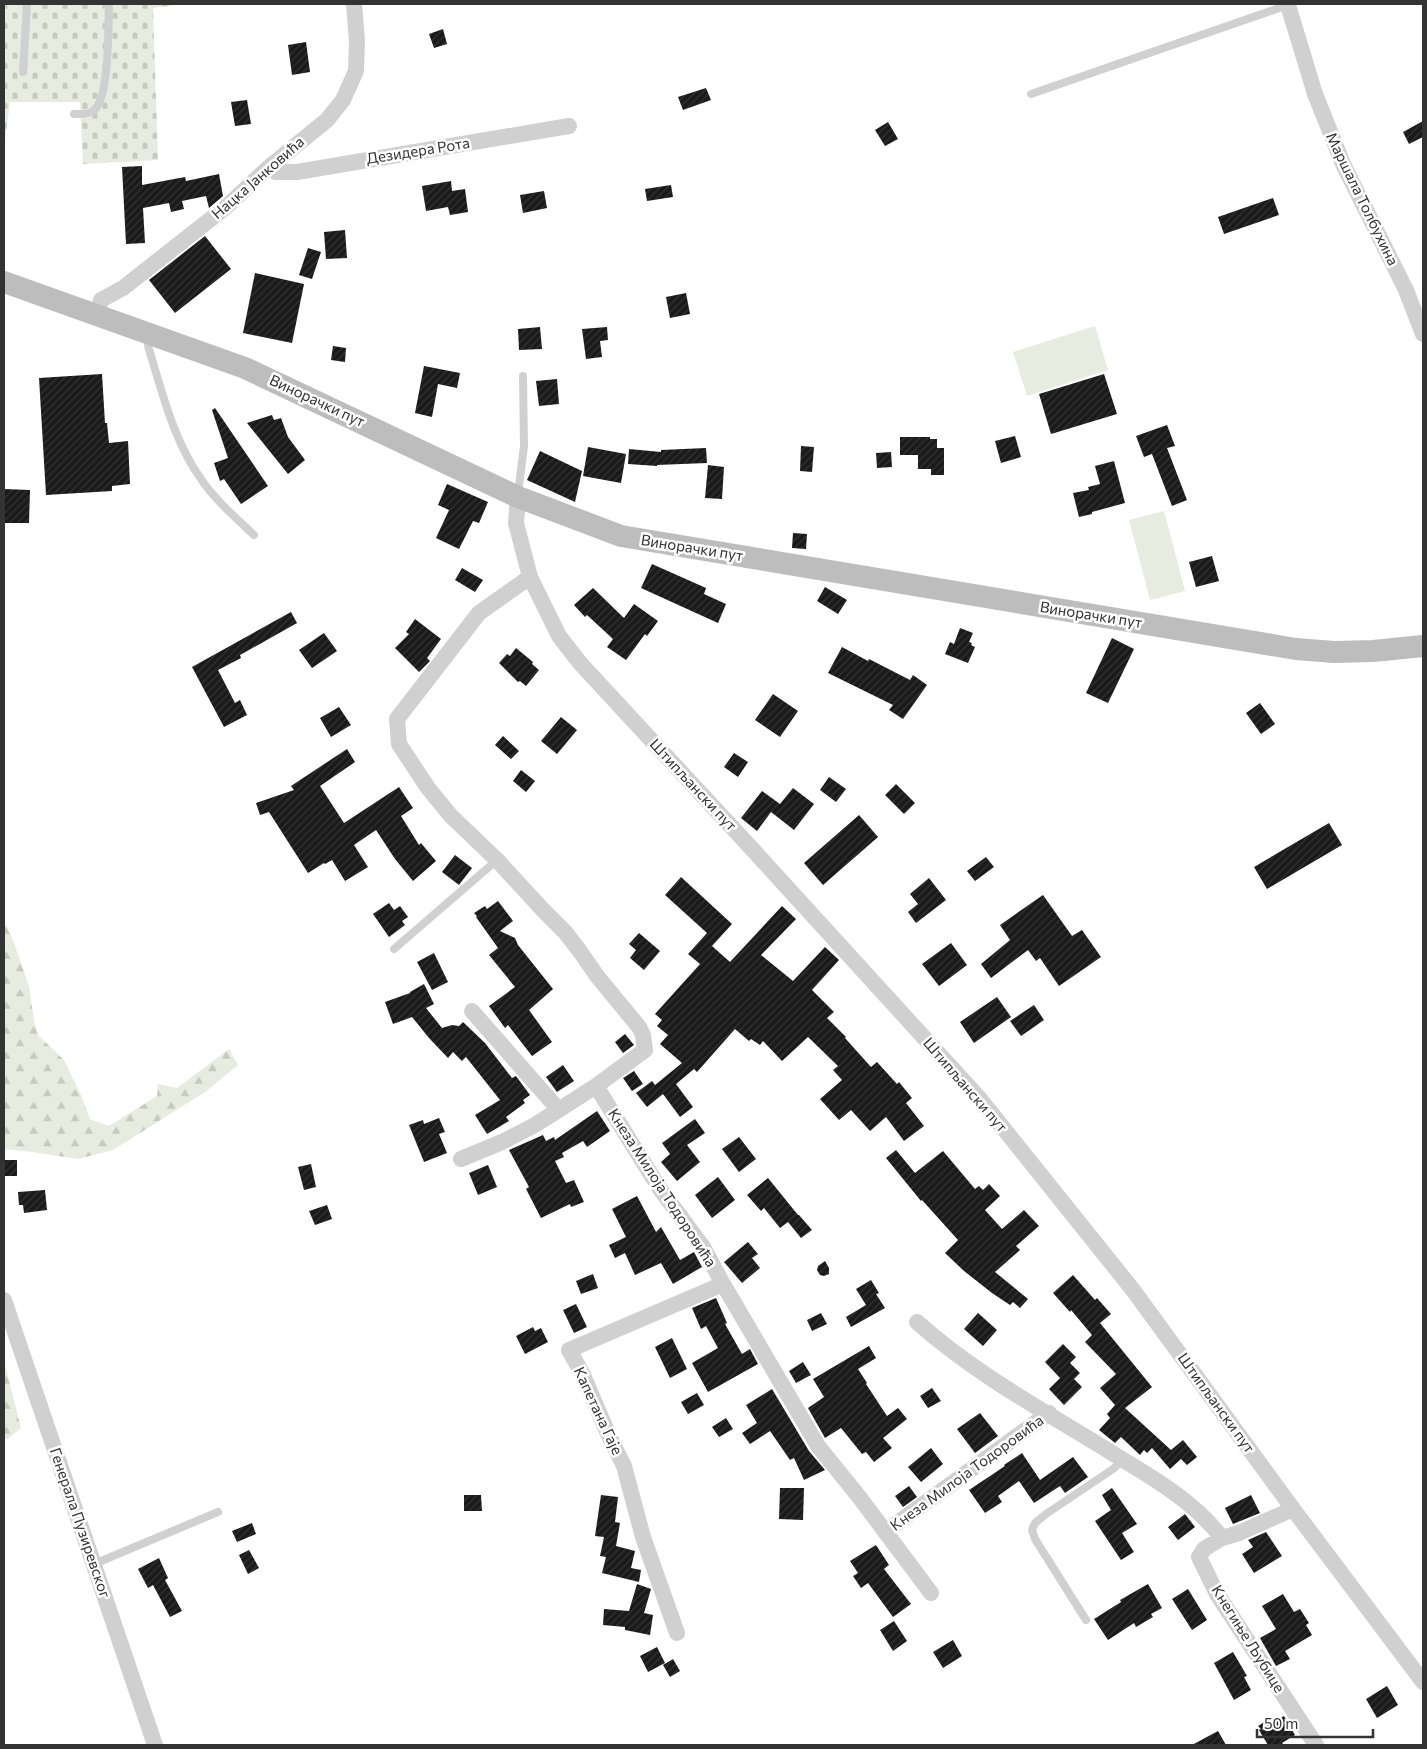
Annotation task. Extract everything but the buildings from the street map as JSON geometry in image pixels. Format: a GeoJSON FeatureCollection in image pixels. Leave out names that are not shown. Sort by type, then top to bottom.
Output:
{"type":"FeatureCollection","features":[{"type":"Feature","properties":{"kind":"street","name":"Нацка Јанковића"},"geometry":{"type":"LineString","coordinates":[[97,315],[102,300],[123,288],[226,207],[268,168],[327,120],[343,100],[356,72],[357,41],[354,4]]}},
{"type":"Feature","properties":{"kind":"street","name":"Маршала Толбухина"},"geometry":{"type":"LineString","coordinates":[[1288,5],[1315,94],[1343,164],[1406,290],[1423,334]]}},
{"type":"Feature","properties":{"kind":"street","name":"Дезидера Рота"},"geometry":{"type":"LineString","coordinates":[[268,168],[276,172],[296,172],[569,126]]}},
{"type":"Feature","properties":{"kind":"street","name":"Винорачки пут"},"geometry":{"type":"LineString","coordinates":[[4,282],[245,368],[518,497],[621,536],[1296,649],[1334,652],[1373,651],[1423,646]]}},
{"type":"Feature","properties":{"kind":"street","name":"Штипљански пут"},"geometry":{"type":"LineString","coordinates":[[518,497],[516,522],[530,577],[560,636],[580,663],[980,1099],[1133,1290],[1293,1509],[1423,1682]]}},
{"type":"Feature","properties":{"kind":"street"},"geometry":{"type":"LineString","coordinates":[[461,1159],[520,1134],[596,1086],[645,1050],[643,1035],[627,1011],[597,976],[565,932],[542,910],[497,860],[451,816],[428,788],[399,744],[397,719],[479,613],[530,577]]}},
{"type":"Feature","properties":{"kind":"street"},"geometry":{"type":"LineString","coordinates":[[472,1011],[558,1109]]}},
{"type":"Feature","properties":{"kind":"street","name":"Кнеза Милоја Тодоровића"},"geometry":{"type":"LineString","coordinates":[[596,1086],[660,1189],[703,1247],[818,1446],[931,1594]]}},
{"type":"Feature","properties":{"kind":"street","name":"Капетана Гаје"},"geometry":{"type":"LineString","coordinates":[[677,1633],[643,1536],[624,1466],[582,1373],[569,1350],[723,1284]]}},
{"type":"Feature","properties":{"kind":"street","name":"Генерала Пузиревског"},"geometry":{"type":"LineString","coordinates":[[4,1300],[155,1745]]}},
{"type":"Feature","properties":{"kind":"street","name":"Кнеза Милоја Тодоровића"},"geometry":{"type":"LineString","coordinates":[[917,1322],[974,1366],[1156,1479],[1173,1492],[1222,1538]]}},
{"type":"Feature","properties":{"kind":"street","name":"Кнеза Милоја Тодоровића"},"geometry":{"type":"LineString","coordinates":[[885,1532],[1049,1414]]}},
{"type":"Feature","properties":{"kind":"street"},"geometry":{"type":"LineString","coordinates":[[1222,1538],[1239,1533],[1293,1509]]}},
{"type":"Feature","properties":{"kind":"street","name":"Кнегиње Љубице"},"geometry":{"type":"LineString","coordinates":[[1222,1538],[1204,1549],[1199,1557],[1217,1594],[1316,1745]]}},
{"type":"Feature","properties":{"kind":"lane"},"geometry":{"type":"LineString","coordinates":[[22,72],[28,4]]}},
{"type":"Feature","properties":{"kind":"lane"},"geometry":{"type":"LineString","coordinates":[[74,114],[91,113],[99,106],[105,87],[109,4]]}},
{"type":"Feature","properties":{"kind":"lane"},"geometry":{"type":"LineString","coordinates":[[1032,94],[1288,5]]}},
{"type":"Feature","properties":{"kind":"lane"},"geometry":{"type":"LineString","coordinates":[[148,333],[148,346],[178,440],[200,478],[218,500],[254,535]]}},
{"type":"Feature","properties":{"kind":"lane"},"geometry":{"type":"LineString","coordinates":[[518,497],[524,446],[523,376]]}},
{"type":"Feature","properties":{"kind":"lane"},"geometry":{"type":"LineString","coordinates":[[394,949],[497,860]]}},
{"type":"Feature","properties":{"kind":"lane"},"geometry":{"type":"LineString","coordinates":[[1086,1620],[1035,1539],[1032,1530],[1035,1523],[1046,1514],[1113,1469],[1123,1460]]}},
{"type":"Feature","properties":{"kind":"lane"},"geometry":{"type":"LineString","coordinates":[[94,1564],[218,1512]]}},
{"type":"Feature","properties":{"kind":"green space"},"geometry":{"type":"Polygon","coordinates":[[[4,4],[183,4],[153,8],[158,160],[83,164],[80,102],[10,102],[4,149],[4,4]]]}},
{"type":"Feature","properties":{"kind":"green space"},"geometry":{"type":"Polygon","coordinates":[[[1095,326],[1108,370],[1027,396],[1013,352],[1095,326]]]}},
{"type":"Feature","properties":{"kind":"green space"},"geometry":{"type":"Polygon","coordinates":[[[1164,511],[1185,591],[1150,600],[1129,520],[1164,511]]]}},
{"type":"Feature","properties":{"kind":"green space"},"geometry":{"type":"Polygon","coordinates":[[[4,922],[13,940],[29,986],[38,1035],[64,1060],[90,1119],[109,1126],[157,1096],[158,1084],[177,1088],[229,1049],[238,1065],[205,1092],[113,1150],[78,1159],[4,1149],[4,922]]]}},
{"type":"Feature","properties":{"kind":"green space"},"geometry":{"type":"Polygon","coordinates":[[[4,1361],[21,1428],[8,1439],[4,1439],[4,1361]]]}}]}
